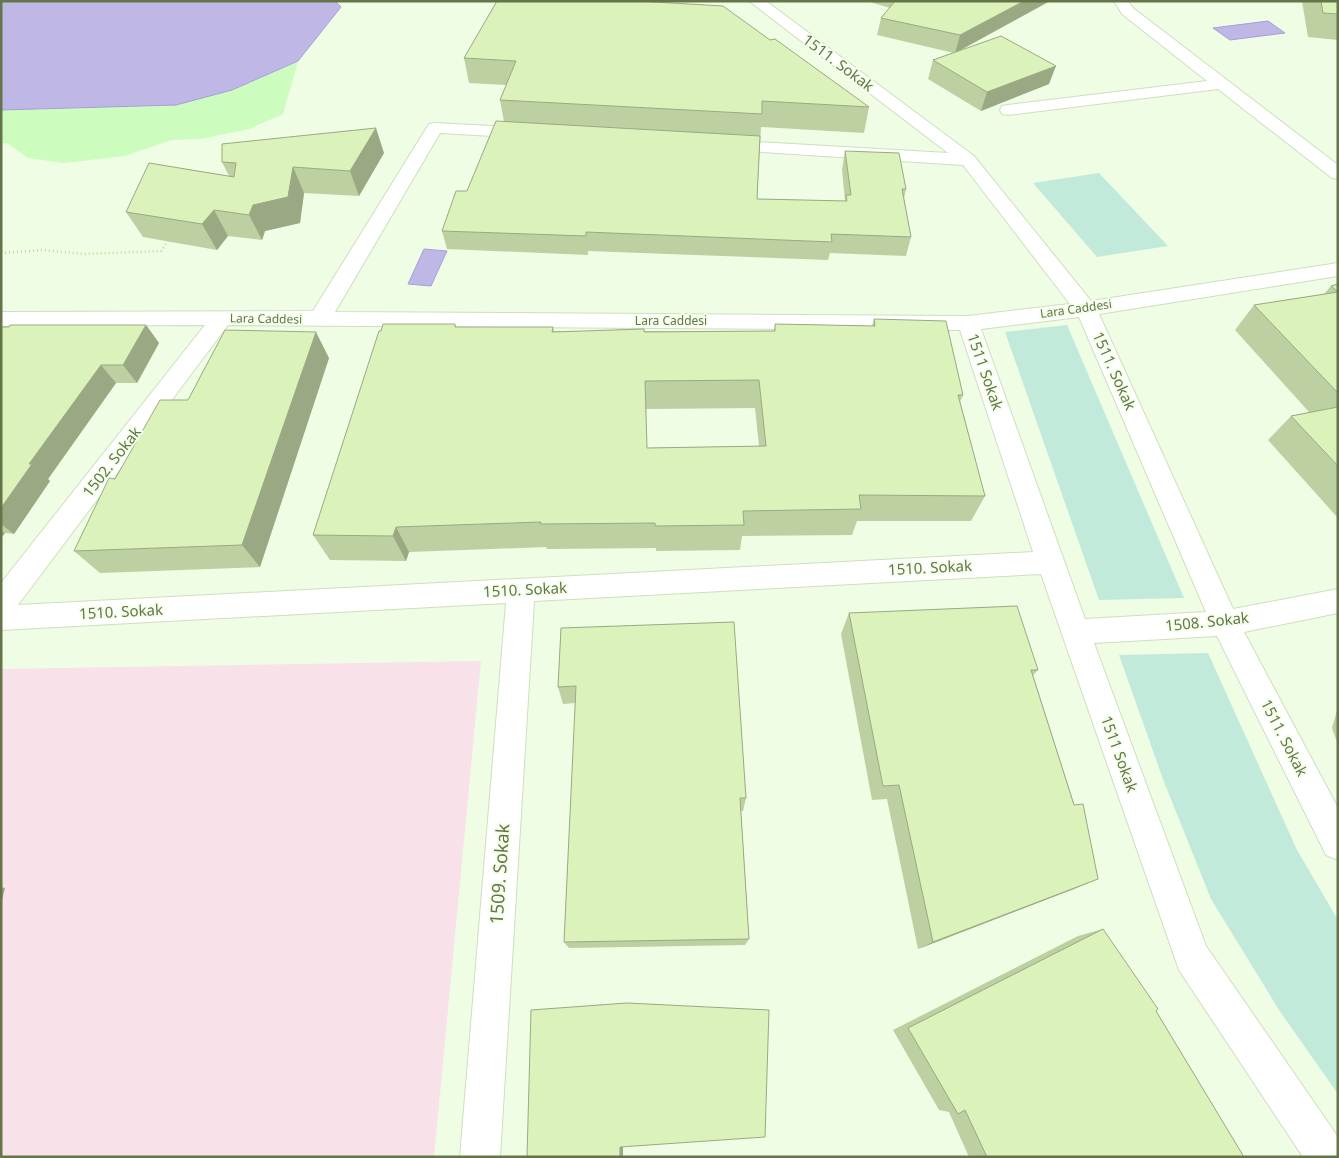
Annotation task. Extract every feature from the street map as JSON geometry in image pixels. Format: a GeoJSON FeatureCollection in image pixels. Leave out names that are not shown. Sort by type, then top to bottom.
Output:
{"type":"FeatureCollection","features":[{"type":"Feature","properties":{"kind":"street","name":"1511. Sokak"},"geometry":{"type":"LineString","coordinates":[[756,1],[968,160],[1086,309],[1225,623],[1338,844]]}},
{"type":"Feature","properties":{"kind":"street"},"geometry":{"type":"LineString","coordinates":[[1121,1],[1127,11],[1338,174]]}},
{"type":"Feature","properties":{"kind":"street"},"geometry":{"type":"LineString","coordinates":[[1008,110],[1223,84]]}},
{"type":"Feature","properties":{"kind":"street"},"geometry":{"type":"LineString","coordinates":[[319,320],[435,128],[544,134]]}},
{"type":"Feature","properties":{"kind":"street"},"geometry":{"type":"LineString","coordinates":[[702,144],[968,160]]}},
{"type":"Feature","properties":{"kind":"street","name":"Lara Caddesi"},"geometry":{"type":"LineString","coordinates":[[1,319],[222,318],[968,323],[1086,309],[1338,270]]}},
{"type":"Feature","properties":{"kind":"street","name":"1502. Sokak"},"geometry":{"type":"LineString","coordinates":[[1,606],[222,318]]}},
{"type":"Feature","properties":{"kind":"street","name":"1511 Sokak"},"geometry":{"type":"LineString","coordinates":[[968,323],[1074,632],[1192,957],[1327,1157]]}},
{"type":"Feature","properties":{"kind":"street","name":"1510. Sokak"},"geometry":{"type":"LineString","coordinates":[[1,618],[1050,562]]}},
{"type":"Feature","properties":{"kind":"street","name":"1509. Sokak"},"geometry":{"type":"LineString","coordinates":[[480,1157],[521,591]]}},
{"type":"Feature","properties":{"kind":"street","name":"1508. Sokak"},"geometry":{"type":"LineString","coordinates":[[1074,632],[1225,623],[1338,601]]}},
{"type":"Feature","properties":{"kind":"path"},"geometry":{"type":"LineString","coordinates":[[1,253],[43,250],[84,254],[161,251],[168,242]]}},
{"type":"Feature","properties":{"kind":"shaded area"},"geometry":{"type":"Polygon","coordinates":[[[1,1],[335,1],[341,7],[298,61],[232,90],[176,105],[1,110],[1,1]]]}},
{"type":"Feature","properties":{"kind":"shaded area"},"geometry":{"type":"Polygon","coordinates":[[[1268,21],[1285,33],[1230,40],[1213,28],[1268,21]]]}},
{"type":"Feature","properties":{"kind":"shaded area"},"geometry":{"type":"Polygon","coordinates":[[[1099,173],[1168,246],[1097,257],[1033,183],[1099,173]]]}},
{"type":"Feature","properties":{"kind":"shaded area"},"geometry":{"type":"Polygon","coordinates":[[[424,249],[447,251],[431,286],[408,284],[424,249]]]}},
{"type":"Feature","properties":{"kind":"shaded area"},"geometry":{"type":"Polygon","coordinates":[[[1067,325],[1184,598],[1099,600],[1005,332],[1067,325]]]}},
{"type":"Feature","properties":{"kind":"shaded area"},"geometry":{"type":"Polygon","coordinates":[[[1208,653],[1297,850],[1338,920],[1338,1094],[1279,1010],[1211,899],[1164,782],[1119,655],[1208,653]]]}},
{"type":"Feature","properties":{"kind":"shaded area"},"geometry":{"type":"Polygon","coordinates":[[[481,661],[434,1157],[1,1157],[1,669],[481,661]]]}},
{"type":"Feature","properties":{"kind":"sand"},"geometry":{"type":"Polygon","coordinates":[[[298,61],[283,114],[249,129],[201,139],[172,140],[124,156],[64,163],[28,158],[7,143],[1,143],[1,110],[176,105],[232,90],[298,61]]]}},
{"type":"Feature","properties":{"kind":"building"},"geometry":{"type":"Polygon","coordinates":[[[497,1],[638,1],[723,6],[770,40],[775,39],[869,107],[762,101],[762,114],[500,100],[516,61],[464,58],[497,1]]]}},
{"type":"Feature","properties":{"kind":"building"},"geometry":{"type":"Polygon","coordinates":[[[895,1],[1024,1],[960,35],[881,18],[895,1]]]}},
{"type":"Feature","properties":{"kind":"building"},"geometry":{"type":"Polygon","coordinates":[[[1321,1],[1338,1],[1338,14],[1323,13],[1321,1]]]}},
{"type":"Feature","properties":{"kind":"building"},"geometry":{"type":"Polygon","coordinates":[[[1001,36],[1056,66],[987,92],[933,60],[1001,36]]]}},
{"type":"Feature","properties":{"kind":"building"},"geometry":{"type":"Polygon","coordinates":[[[496,121],[760,136],[757,199],[847,201],[846,195],[851,195],[845,151],[899,153],[906,189],[902,189],[911,237],[831,234],[832,242],[586,232],[586,236],[442,231],[456,191],[467,191],[496,121]]]}},
{"type":"Feature","properties":{"kind":"building"},"geometry":{"type":"Polygon","coordinates":[[[376,128],[350,171],[293,167],[288,197],[253,205],[249,215],[214,210],[202,224],[126,212],[149,163],[234,177],[236,163],[222,162],[222,144],[376,128]]]}},
{"type":"Feature","properties":{"kind":"building"},"geometry":{"type":"Polygon","coordinates":[[[1338,284],[1338,292],[1331,286],[1338,284]]]}},
{"type":"Feature","properties":{"kind":"building"},"geometry":{"type":"Polygon","coordinates":[[[1338,292],[1338,393],[1254,305],[1338,292]]]}},
{"type":"Feature","properties":{"kind":"building"},"geometry":{"type":"Polygon","coordinates":[[[874,319],[946,321],[963,395],[958,395],[985,496],[859,495],[861,509],[743,511],[744,525],[655,526],[655,523],[540,524],[541,522],[396,527],[393,536],[313,535],[379,331],[381,331],[383,324],[455,324],[455,327],[553,327],[552,332],[644,329],[644,332],[775,331],[775,324],[875,326],[874,319]],[[759,380],[645,381],[647,448],[766,446],[759,380]]]}},
{"type":"Feature","properties":{"kind":"building"},"geometry":{"type":"Polygon","coordinates":[[[10,325],[146,325],[123,365],[101,365],[29,464],[32,464],[1,508],[1,327],[9,327],[10,325]]]}},
{"type":"Feature","properties":{"kind":"building"},"geometry":{"type":"Polygon","coordinates":[[[225,330],[316,332],[242,545],[74,551],[109,478],[115,479],[160,400],[188,400],[225,330]]]}},
{"type":"Feature","properties":{"kind":"building"},"geometry":{"type":"Polygon","coordinates":[[[1338,407],[1338,466],[1291,416],[1338,407]]]}},
{"type":"Feature","properties":{"kind":"building"},"geometry":{"type":"Polygon","coordinates":[[[1017,606],[1038,670],[1031,670],[1074,805],[1083,804],[1098,879],[933,942],[899,785],[883,786],[849,613],[1017,606]]]}},
{"type":"Feature","properties":{"kind":"building"},"geometry":{"type":"Polygon","coordinates":[[[734,622],[746,798],[740,798],[749,939],[564,942],[576,686],[558,687],[561,628],[734,622]]]}},
{"type":"Feature","properties":{"kind":"building"},"geometry":{"type":"Polygon","coordinates":[[[1103,929],[1158,1009],[1156,1011],[1244,1157],[987,1157],[965,1110],[958,1114],[908,1028],[1103,929]]]}},
{"type":"Feature","properties":{"kind":"building"},"geometry":{"type":"Polygon","coordinates":[[[627,1003],[769,1010],[765,1137],[620,1147],[620,1157],[527,1157],[531,1010],[627,1003]]]}}]}
